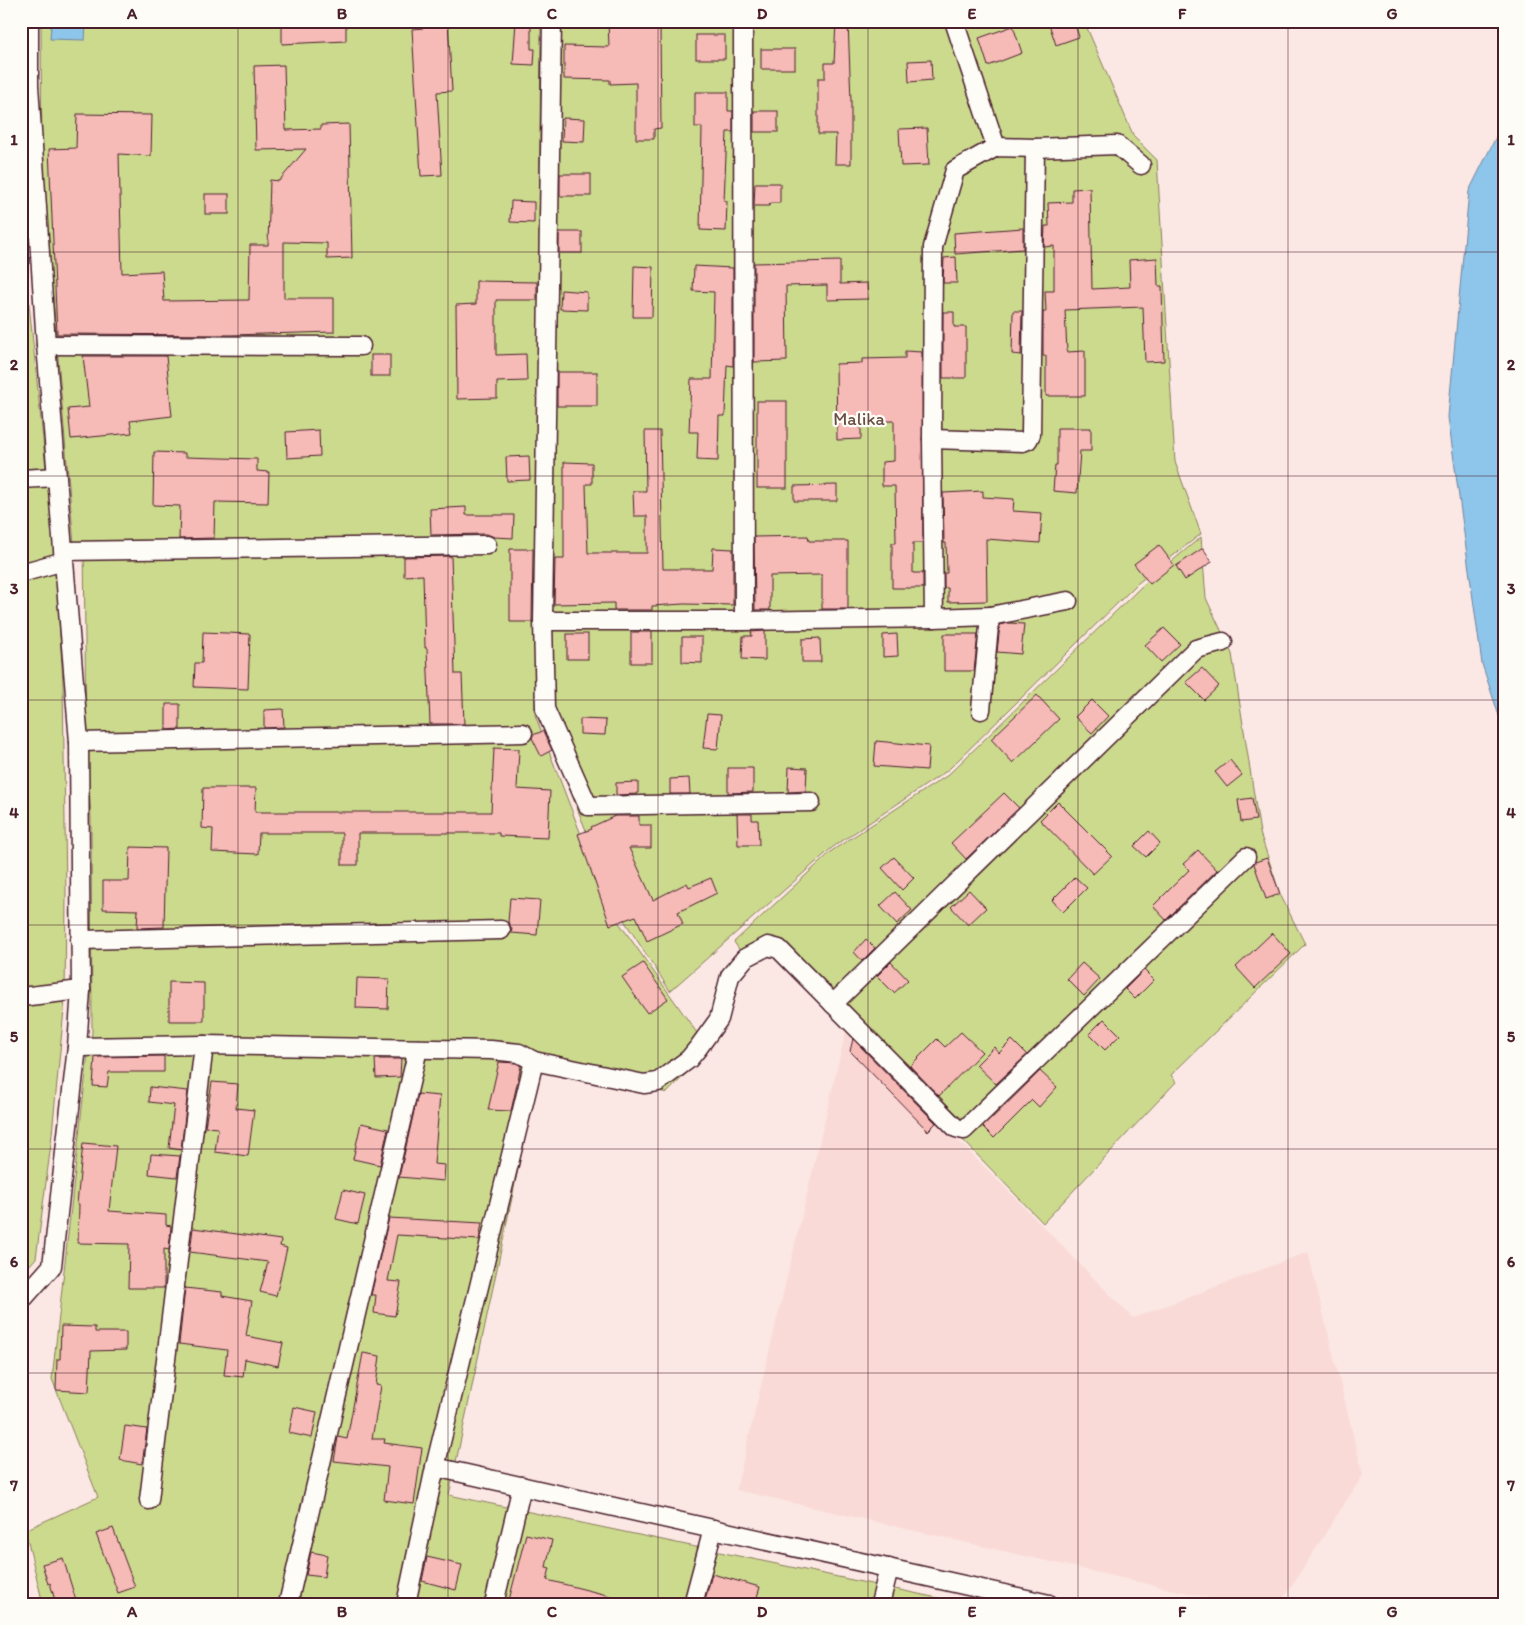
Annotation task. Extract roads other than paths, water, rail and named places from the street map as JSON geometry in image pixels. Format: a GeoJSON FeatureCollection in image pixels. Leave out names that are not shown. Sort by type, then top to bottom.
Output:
{"type":"FeatureCollection","features":[{"type":"Feature","properties":{"kind":"street"},"geometry":{"type":"LineString","coordinates":[[21,1301],[52,1266],[77,1047],[81,990],[79,742],[46,345],[29,85],[29,21]]}},
{"type":"Feature","properties":{"kind":"street"},"geometry":{"type":"LineString","coordinates":[[552,21],[543,621],[546,709],[588,806],[811,802]]}},
{"type":"Feature","properties":{"kind":"street"},"geometry":{"type":"LineString","coordinates":[[743,21],[744,621]]}},
{"type":"Feature","properties":{"kind":"street"},"geometry":{"type":"LineString","coordinates":[[954,21],[996,147]]}},
{"type":"Feature","properties":{"kind":"street"},"geometry":{"type":"LineString","coordinates":[[934,618],[932,439],[933,247],[955,170],[996,147],[1035,148],[1117,145],[1141,165]]}},
{"type":"Feature","properties":{"kind":"street"},"geometry":{"type":"LineString","coordinates":[[932,439],[1023,442],[1028,440],[1031,434],[1035,148]]}},
{"type":"Feature","properties":{"kind":"street"},"geometry":{"type":"LineString","coordinates":[[46,345],[361,346]]}},
{"type":"Feature","properties":{"kind":"street"},"geometry":{"type":"LineString","coordinates":[[21,479],[57,477]]}},
{"type":"Feature","properties":{"kind":"street"},"geometry":{"type":"LineString","coordinates":[[21,573],[64,556],[488,545]]}},
{"type":"Feature","properties":{"kind":"street"},"geometry":{"type":"LineString","coordinates":[[543,621],[744,621],[990,616],[1068,601]]}},
{"type":"Feature","properties":{"kind":"street"},"geometry":{"type":"LineString","coordinates":[[981,710],[990,616]]}},
{"type":"Feature","properties":{"kind":"street"},"geometry":{"type":"LineString","coordinates":[[833,1004],[1196,649],[1223,642]]}},
{"type":"Feature","properties":{"kind":"street"},"geometry":{"type":"LineString","coordinates":[[79,742],[523,733]]}},
{"type":"Feature","properties":{"kind":"street"},"geometry":{"type":"LineString","coordinates":[[77,1047],[204,1045],[491,1050],[519,1053],[534,1061],[644,1084],[658,1082],[689,1059],[719,1018],[730,976],[745,958],[768,946],[779,949],[956,1128],[964,1130],[1246,858]]}},
{"type":"Feature","properties":{"kind":"street"},"geometry":{"type":"LineString","coordinates":[[80,940],[501,930]]}},
{"type":"Feature","properties":{"kind":"street"},"geometry":{"type":"LineString","coordinates":[[21,997],[81,990]]}},
{"type":"Feature","properties":{"kind":"street"},"geometry":{"type":"LineString","coordinates":[[149,1500],[204,1045]]}},
{"type":"Feature","properties":{"kind":"street"},"geometry":{"type":"LineString","coordinates":[[288,1604],[418,1049]]}},
{"type":"Feature","properties":{"kind":"street"},"geometry":{"type":"LineString","coordinates":[[406,1604],[435,1467],[534,1061]]}},
{"type":"Feature","properties":{"kind":"street"},"geometry":{"type":"LineString","coordinates":[[435,1467],[1049,1604]]}},
{"type":"Feature","properties":{"kind":"street"},"geometry":{"type":"LineString","coordinates":[[494,1604],[522,1486]]}},
{"type":"Feature","properties":{"kind":"street"},"geometry":{"type":"LineString","coordinates":[[693,1604],[713,1529]]}},
{"type":"Feature","properties":{"kind":"street"},"geometry":{"type":"LineString","coordinates":[[880,1604],[889,1568]]}},
{"type":"Feature","properties":{"kind":"water"},"geometry":{"type":"Polygon","coordinates":[[[51,25],[86,25],[85,40],[50,39],[51,25]]]}},
{"type":"Feature","properties":{"kind":"water"},"geometry":{"type":"Polygon","coordinates":[[[1504,121],[1504,731],[1482,664],[1448,417],[1469,191],[1504,121]]]}},
{"type":"Feature","properties":{"kind":"park label","name":"Malika"},"geometry":{"type":"Point","coordinates":[859,419]}}]}
